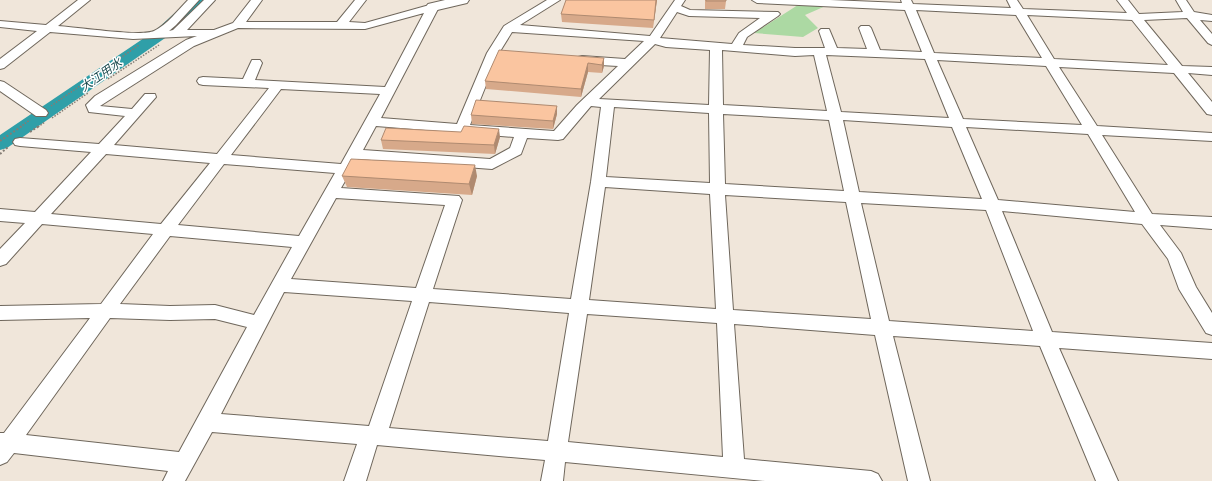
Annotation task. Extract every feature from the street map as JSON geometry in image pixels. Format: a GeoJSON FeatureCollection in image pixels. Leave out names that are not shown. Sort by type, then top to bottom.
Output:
{"type":"FeatureCollection","features":[{"type":"Feature","properties":{"kind":"main road"},"geometry":{"type":"LineString","coordinates":[[433,7],[462,0]]}},
{"type":"Feature","properties":{"kind":"street"},"geometry":{"type":"LineString","coordinates":[[0,65],[86,0]]}},
{"type":"Feature","properties":{"kind":"street"},"geometry":{"type":"LineString","coordinates":[[158,34],[172,23],[194,0]]}},
{"type":"Feature","properties":{"kind":"street"},"geometry":{"type":"LineString","coordinates":[[175,32],[210,0]]}},
{"type":"Feature","properties":{"kind":"street"},"geometry":{"type":"LineString","coordinates":[[237,25],[257,0]]}},
{"type":"Feature","properties":{"kind":"street"},"geometry":{"type":"LineString","coordinates":[[340,26],[361,0]]}},
{"type":"Feature","properties":{"kind":"street"},"geometry":{"type":"LineString","coordinates":[[462,130],[493,53],[508,28],[555,0]]}},
{"type":"Feature","properties":{"kind":"street"},"geometry":{"type":"LineString","coordinates":[[757,0],[908,3],[1019,12],[1136,17],[1190,15],[1212,18]]}},
{"type":"Feature","properties":{"kind":"street"},"geometry":{"type":"LineString","coordinates":[[1012,0],[1147,219],[1175,257],[1188,289],[1212,328]]}},
{"type":"Feature","properties":{"kind":"street"},"geometry":{"type":"LineString","coordinates":[[1122,0],[1212,111]]}},
{"type":"Feature","properties":{"kind":"street"},"geometry":{"type":"LineString","coordinates":[[1181,0],[1190,15],[1212,41]]}},
{"type":"Feature","properties":{"kind":"street"},"geometry":{"type":"LineString","coordinates":[[735,48],[743,35],[772,15],[799,2]]}},
{"type":"Feature","properties":{"kind":"street"},"geometry":{"type":"LineString","coordinates":[[908,3],[992,205],[1032,310],[1107,481]]}},
{"type":"Feature","properties":{"kind":"street"},"geometry":{"type":"LineString","coordinates":[[372,121],[462,130],[558,136],[588,102],[626,63],[653,39],[678,4],[689,13],[772,15]]}},
{"type":"Feature","properties":{"kind":"street"},"geometry":{"type":"LineString","coordinates":[[134,113],[94,109],[93,105],[100,98],[190,43],[220,31],[237,25],[365,26],[433,7]]}},
{"type":"Feature","properties":{"kind":"street"},"geometry":{"type":"LineString","coordinates":[[174,481],[208,422],[279,285],[413,48],[433,7]]}},
{"type":"Feature","properties":{"kind":"street"},"geometry":{"type":"LineString","coordinates":[[0,24],[134,36],[175,32],[220,31]]}},
{"type":"Feature","properties":{"kind":"street"},"geometry":{"type":"LineString","coordinates":[[508,28],[653,39],[666,42],[716,47],[795,52],[825,51],[875,53],[1212,71]]}},
{"type":"Feature","properties":{"kind":"street"},"geometry":{"type":"LineString","coordinates":[[865,28],[875,53]]}},
{"type":"Feature","properties":{"kind":"street"},"geometry":{"type":"LineString","coordinates":[[825,31],[825,51],[835,115],[852,197],[919,481]]}},
{"type":"Feature","properties":{"kind":"street"},"geometry":{"type":"LineString","coordinates":[[716,47],[717,189],[734,468]]}},
{"type":"Feature","properties":{"kind":"street"},"geometry":{"type":"LineString","coordinates":[[493,53],[509,54]]}},
{"type":"Feature","properties":{"kind":"street"},"geometry":{"type":"LineString","coordinates":[[572,59],[626,63]]}},
{"type":"Feature","properties":{"kind":"street"},"geometry":{"type":"LineString","coordinates":[[248,83],[256,63]]}},
{"type":"Feature","properties":{"kind":"street"},"geometry":{"type":"LineString","coordinates":[[203,81],[389,91]]}},
{"type":"Feature","properties":{"kind":"street"},"geometry":{"type":"LineString","coordinates":[[0,85],[41,112]]}},
{"type":"Feature","properties":{"kind":"street"},"geometry":{"type":"LineString","coordinates":[[3,446],[218,160],[277,86]]}},
{"type":"Feature","properties":{"kind":"street"},"geometry":{"type":"LineString","coordinates":[[0,260],[150,97]]}},
{"type":"Feature","properties":{"kind":"street"},"geometry":{"type":"LineString","coordinates":[[588,102],[1212,137]]}},
{"type":"Feature","properties":{"kind":"street"},"geometry":{"type":"LineString","coordinates":[[552,481],[598,182],[608,103]]}},
{"type":"Feature","properties":{"kind":"street"},"geometry":{"type":"LineString","coordinates":[[353,154],[492,164],[516,151],[522,133]]}},
{"type":"Feature","properties":{"kind":"street"},"geometry":{"type":"LineString","coordinates":[[18,141],[100,150],[344,169]]}},
{"type":"Feature","properties":{"kind":"street"},"geometry":{"type":"LineString","coordinates":[[598,182],[992,205],[1147,219],[1212,223]]}},
{"type":"Feature","properties":{"kind":"street"},"geometry":{"type":"LineString","coordinates":[[332,193],[454,200],[423,294],[355,481]]}},
{"type":"Feature","properties":{"kind":"street"},"geometry":{"type":"LineString","coordinates":[[0,216],[304,242]]}},
{"type":"Feature","properties":{"kind":"street"},"geometry":{"type":"LineString","coordinates":[[279,285],[1212,351]]}},
{"type":"Feature","properties":{"kind":"street"},"geometry":{"type":"LineString","coordinates":[[0,313],[105,311],[170,313],[216,312],[259,323]]}},
{"type":"Feature","properties":{"kind":"street"},"geometry":{"type":"LineString","coordinates":[[208,422],[557,451],[870,481]]}},
{"type":"Feature","properties":{"kind":"street"},"geometry":{"type":"LineString","coordinates":[[3,446],[184,463]]}},
{"type":"Feature","properties":{"kind":"path"},"geometry":{"type":"LineString","coordinates":[[108,80],[175,32]]}},
{"type":"Feature","properties":{"kind":"path"},"geometry":{"type":"LineString","coordinates":[[0,140],[158,34]]}},
{"type":"Feature","properties":{"kind":"path"},"geometry":{"type":"LineString","coordinates":[[0,154],[89,93]]}},
{"type":"Feature","properties":{"kind":"green space"},"geometry":{"type":"Polygon","coordinates":[[[801,3],[828,5],[805,15],[818,28],[803,37],[754,33],[801,3]]]}},
{"type":"Feature","properties":{"kind":"building"},"geometry":{"type":"Polygon","coordinates":[[[566,0],[656,0],[654,20],[561,14],[566,0]]]}},
{"type":"Feature","properties":{"kind":"building"},"geometry":{"type":"Polygon","coordinates":[[[726,0],[726,1],[706,1],[726,0]]]}},
{"type":"Feature","properties":{"kind":"building"},"geometry":{"type":"Polygon","coordinates":[[[499,50],[604,58],[602,65],[588,63],[581,89],[485,81],[499,50]]]}},
{"type":"Feature","properties":{"kind":"building"},"geometry":{"type":"Polygon","coordinates":[[[476,100],[557,106],[553,121],[471,115],[476,100]]]}},
{"type":"Feature","properties":{"kind":"building"},"geometry":{"type":"Polygon","coordinates":[[[464,126],[499,129],[494,145],[381,140],[386,128],[461,132],[464,126]]]}},
{"type":"Feature","properties":{"kind":"building"},"geometry":{"type":"Polygon","coordinates":[[[351,159],[475,165],[469,184],[342,176],[351,159]]]}},
{"type":"Feature","properties":{"kind":"waterway","name":"大江用水"},"geometry":{"type":"LineString","coordinates":[[0,144],[162,33],[198,0]]}}]}
